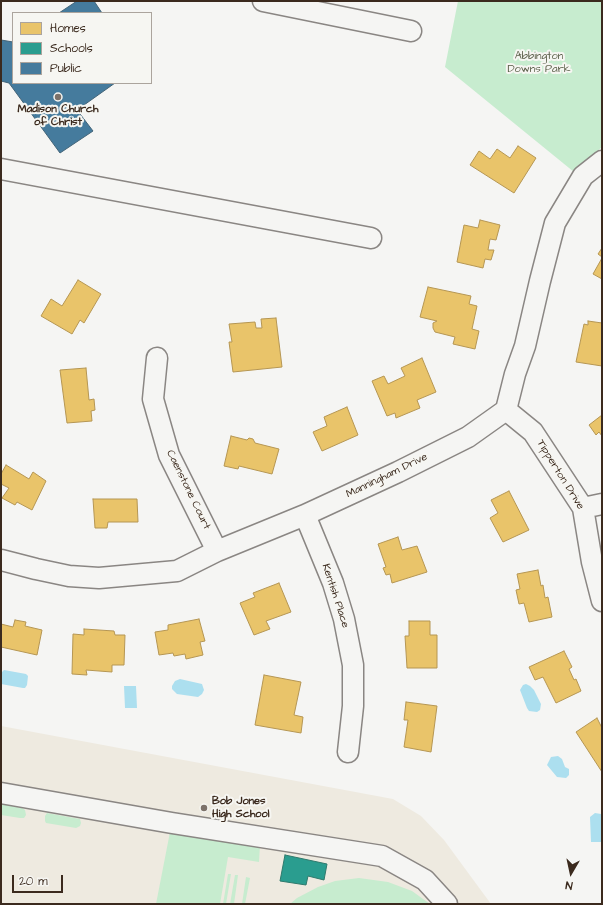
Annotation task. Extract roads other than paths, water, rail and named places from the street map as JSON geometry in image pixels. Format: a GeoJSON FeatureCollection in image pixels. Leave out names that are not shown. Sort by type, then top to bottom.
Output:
{"type":"FeatureCollection","features":[{"type":"Feature","properties":{"kind":"street"},"geometry":{"type":"LineString","coordinates":[[263,1],[411,31]]}},
{"type":"Feature","properties":{"kind":"street"},"geometry":{"type":"LineString","coordinates":[[506,410],[525,346],[556,223],[583,176],[602,161]]}},
{"type":"Feature","properties":{"kind":"street"},"geometry":{"type":"LineString","coordinates":[[1,169],[371,238]]}},
{"type":"Feature","properties":{"kind":"street","name":"Caenstone Court"},"geometry":{"type":"LineString","coordinates":[[157,358],[153,400],[169,455],[217,551]]}},
{"type":"Feature","properties":{"kind":"street","name":"Tipperton Drive"},"geometry":{"type":"LineString","coordinates":[[506,410],[532,432],[593,506],[592,562],[602,601]]}},
{"type":"Feature","properties":{"kind":"street","name":"Manningham Drive"},"geometry":{"type":"LineString","coordinates":[[1,560],[69,576],[99,578],[177,571],[217,551],[306,515],[398,472],[468,437],[506,410]]}},
{"type":"Feature","properties":{"kind":"street","name":"Kentish Place"},"geometry":{"type":"LineString","coordinates":[[306,515],[340,604],[353,665],[353,706],[348,752]]}},
{"type":"Feature","properties":{"kind":"street"},"geometry":{"type":"LineString","coordinates":[[1,793],[172,824],[382,856],[425,880],[447,904]]}},
{"type":"Feature","properties":{"kind":"water"},"geometry":{"type":"Polygon","coordinates":[[[4,670],[26,674],[28,676],[27,685],[25,688],[1,684],[1,673],[4,670]]]}},
{"type":"Feature","properties":{"kind":"water"},"geometry":{"type":"Polygon","coordinates":[[[180,679],[202,684],[204,690],[202,694],[198,697],[177,694],[172,689],[172,686],[175,681],[180,679]]]}},
{"type":"Feature","properties":{"kind":"water"},"geometry":{"type":"Polygon","coordinates":[[[526,684],[534,690],[541,704],[540,710],[537,712],[529,711],[527,708],[520,690],[523,685],[526,684]]]}},
{"type":"Feature","properties":{"kind":"water"},"geometry":{"type":"Polygon","coordinates":[[[124,686],[136,686],[137,708],[125,708],[124,686]]]}},
{"type":"Feature","properties":{"kind":"water"},"geometry":{"type":"Polygon","coordinates":[[[558,756],[562,759],[565,767],[569,769],[569,775],[566,778],[557,777],[547,765],[551,757],[558,756]]]}},
{"type":"Feature","properties":{"kind":"water"},"geometry":{"type":"Polygon","coordinates":[[[595,813],[601,814],[602,842],[591,842],[590,817],[595,813]]]}},
{"type":"Feature","properties":{"kind":"place","name":"Madison Church of Christ"},"geometry":{"type":"Point","coordinates":[58,97]}},
{"type":"Feature","properties":{"kind":"place","name":"Bob Jones High School"},"geometry":{"type":"Point","coordinates":[204,808]}},
{"type":"Feature","properties":{"kind":"park label","name":"Abbington Downs Park"},"geometry":{"type":"Point","coordinates":[539,63]}}]}
